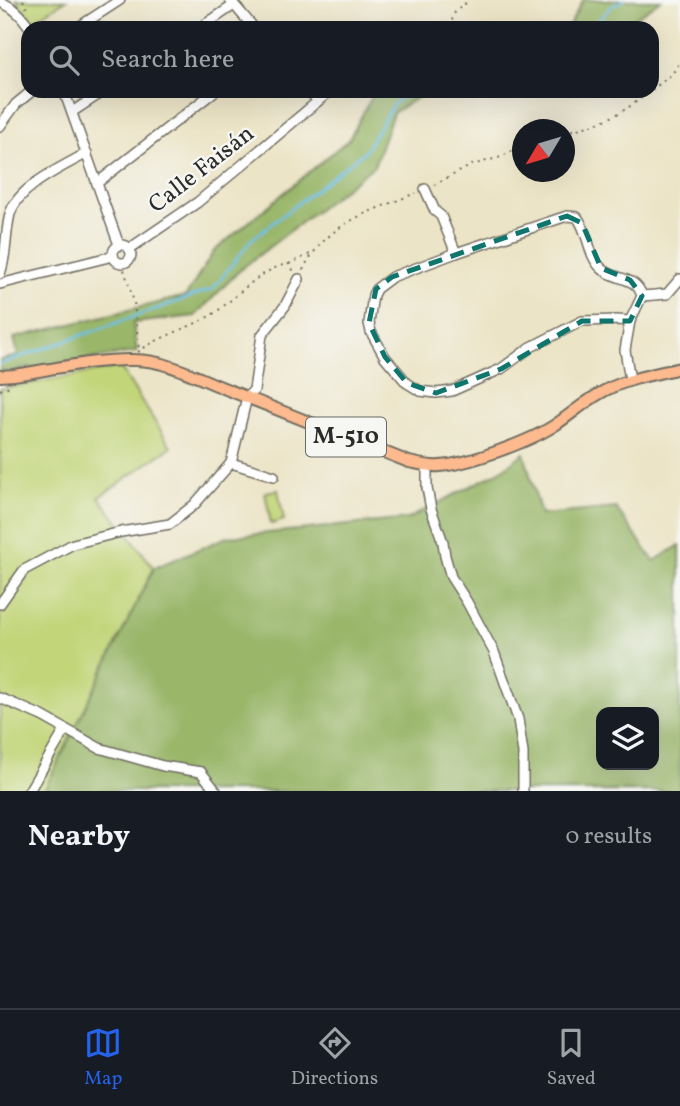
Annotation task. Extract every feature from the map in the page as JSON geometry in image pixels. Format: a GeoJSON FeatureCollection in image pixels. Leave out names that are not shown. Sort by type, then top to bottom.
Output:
{"type":"FeatureCollection","features":[{"type":"Feature","properties":{"kind":"main road","name":"M-510"},"geometry":{"type":"LineString","coordinates":[[0,376],[14,376],[136,355],[409,462],[427,466],[456,464],[535,437],[595,396],[631,380],[680,368]]}},
{"type":"Feature","properties":{"kind":"street"},"geometry":{"type":"LineString","coordinates":[[88,21],[120,0]]}},
{"type":"Feature","properties":{"kind":"street"},"geometry":{"type":"LineString","coordinates":[[0,2],[10,5],[26,21]]}},
{"type":"Feature","properties":{"kind":"street"},"geometry":{"type":"LineString","coordinates":[[209,21],[232,3],[248,21]]}},
{"type":"Feature","properties":{"kind":"street"},"geometry":{"type":"LineString","coordinates":[[0,126],[23,98]]}},
{"type":"Feature","properties":{"kind":"street"},"geometry":{"type":"LineString","coordinates":[[67,98],[119,246]]}},
{"type":"Feature","properties":{"kind":"street"},"geometry":{"type":"LineString","coordinates":[[72,112],[93,98]]}},
{"type":"Feature","properties":{"kind":"street"},"geometry":{"type":"LineString","coordinates":[[97,183],[206,98]]}},
{"type":"Feature","properties":{"kind":"street","name":"Calle Faisán"},"geometry":{"type":"LineString","coordinates":[[129,249],[198,202],[321,98]]}},
{"type":"Feature","properties":{"kind":"street"},"geometry":{"type":"LineString","coordinates":[[18,279],[2,270],[11,212],[19,198],[32,186],[86,153]]}},
{"type":"Feature","properties":{"kind":"street"},"geometry":{"type":"LineString","coordinates":[[425,189],[435,211],[441,216],[456,253]]}},
{"type":"Feature","properties":{"kind":"street"},"geometry":{"type":"LineString","coordinates":[[630,321],[582,321],[531,346],[501,369],[452,391],[436,393],[420,391],[407,383],[385,357],[369,323],[373,295],[376,289],[392,277],[567,216],[577,217],[601,268],[610,274],[630,280],[642,296],[630,321],[625,350],[631,380]]}},
{"type":"Feature","properties":{"kind":"street"},"geometry":{"type":"LineString","coordinates":[[123,245],[129,249],[131,253],[128,260],[122,263],[115,260],[114,250],[119,246],[123,245]]}},
{"type":"Feature","properties":{"kind":"street"},"geometry":{"type":"LineString","coordinates":[[0,284],[113,256]]}},
{"type":"Feature","properties":{"kind":"street"},"geometry":{"type":"LineString","coordinates":[[0,604],[24,570],[73,544],[170,524],[194,505],[230,463],[247,397],[254,390],[262,335],[285,306],[299,279]]}},
{"type":"Feature","properties":{"kind":"street"},"geometry":{"type":"LineString","coordinates":[[642,296],[667,294],[680,279]]}},
{"type":"Feature","properties":{"kind":"street"},"geometry":{"type":"LineString","coordinates":[[230,463],[274,476]]}},
{"type":"Feature","properties":{"kind":"street"},"geometry":{"type":"LineString","coordinates":[[427,466],[431,509],[452,577],[494,652],[518,719],[523,753],[523,791]]}},
{"type":"Feature","properties":{"kind":"street"},"geometry":{"type":"LineString","coordinates":[[0,698],[43,716],[99,748],[163,766],[201,772],[216,791]]}},
{"type":"Feature","properties":{"kind":"street"},"geometry":{"type":"LineString","coordinates":[[29,791],[65,730]]}},
{"type":"Feature","properties":{"kind":"path"},"geometry":{"type":"LineString","coordinates":[[450,21],[455,12],[469,0]]}},
{"type":"Feature","properties":{"kind":"path"},"geometry":{"type":"LineString","coordinates":[[659,84],[671,74],[680,61]]}},
{"type":"Feature","properties":{"kind":"path"},"geometry":{"type":"LineString","coordinates":[[575,130],[591,127],[617,116],[641,98]]}},
{"type":"Feature","properties":{"kind":"path"},"geometry":{"type":"LineString","coordinates":[[289,264],[299,279],[312,253],[328,236],[349,221],[425,189],[472,165],[512,152]]}},
{"type":"Feature","properties":{"kind":"path"},"geometry":{"type":"LineString","coordinates":[[122,263],[134,302],[136,355],[213,313],[266,273],[312,253]]}},
{"type":"Feature","properties":{"kind":"path"},"geometry":{"type":"LineString","coordinates":[[0,390],[13,385]]}},
{"type":"Feature","properties":{"kind":"highlighted area"},"geometry":{"type":"Polygon","coordinates":[[[567,216],[582,223],[601,268],[630,280],[642,296],[630,321],[582,321],[501,369],[436,393],[407,383],[385,357],[369,323],[376,289],[392,277],[567,216]]]}},
{"type":"Feature","properties":{"kind":"green space"},"geometry":{"type":"Polygon","coordinates":[[[16,0],[66,0],[33,21],[16,0]]]}},
{"type":"Feature","properties":{"kind":"green space"},"geometry":{"type":"Polygon","coordinates":[[[583,0],[661,0],[630,21],[572,21],[583,0]]]}},
{"type":"Feature","properties":{"kind":"green space"},"geometry":{"type":"Polygon","coordinates":[[[371,98],[417,98],[393,113],[374,166],[241,269],[195,316],[133,323],[137,352],[7,372],[0,370],[0,360],[18,356],[14,338],[186,296],[214,251],[349,139],[371,98]]]}},
{"type":"Feature","properties":{"kind":"green space"},"geometry":{"type":"Polygon","coordinates":[[[120,367],[171,447],[99,497],[154,568],[44,791],[0,791],[0,389],[120,367]]]}},
{"type":"Feature","properties":{"kind":"green space"},"geometry":{"type":"Polygon","coordinates":[[[524,453],[541,515],[616,508],[654,561],[680,545],[680,791],[44,791],[154,568],[227,537],[408,519],[500,471],[524,453]]]}},
{"type":"Feature","properties":{"kind":"green space"},"geometry":{"type":"Polygon","coordinates":[[[278,490],[284,520],[271,524],[265,492],[278,490]]]}},
{"type":"Feature","properties":{"kind":"waterway"},"geometry":{"type":"LineString","coordinates":[[598,21],[612,6],[624,0]]}},
{"type":"Feature","properties":{"kind":"waterway"},"geometry":{"type":"LineString","coordinates":[[0,364],[213,289],[251,240],[365,151],[394,103],[401,98]]}}]}
